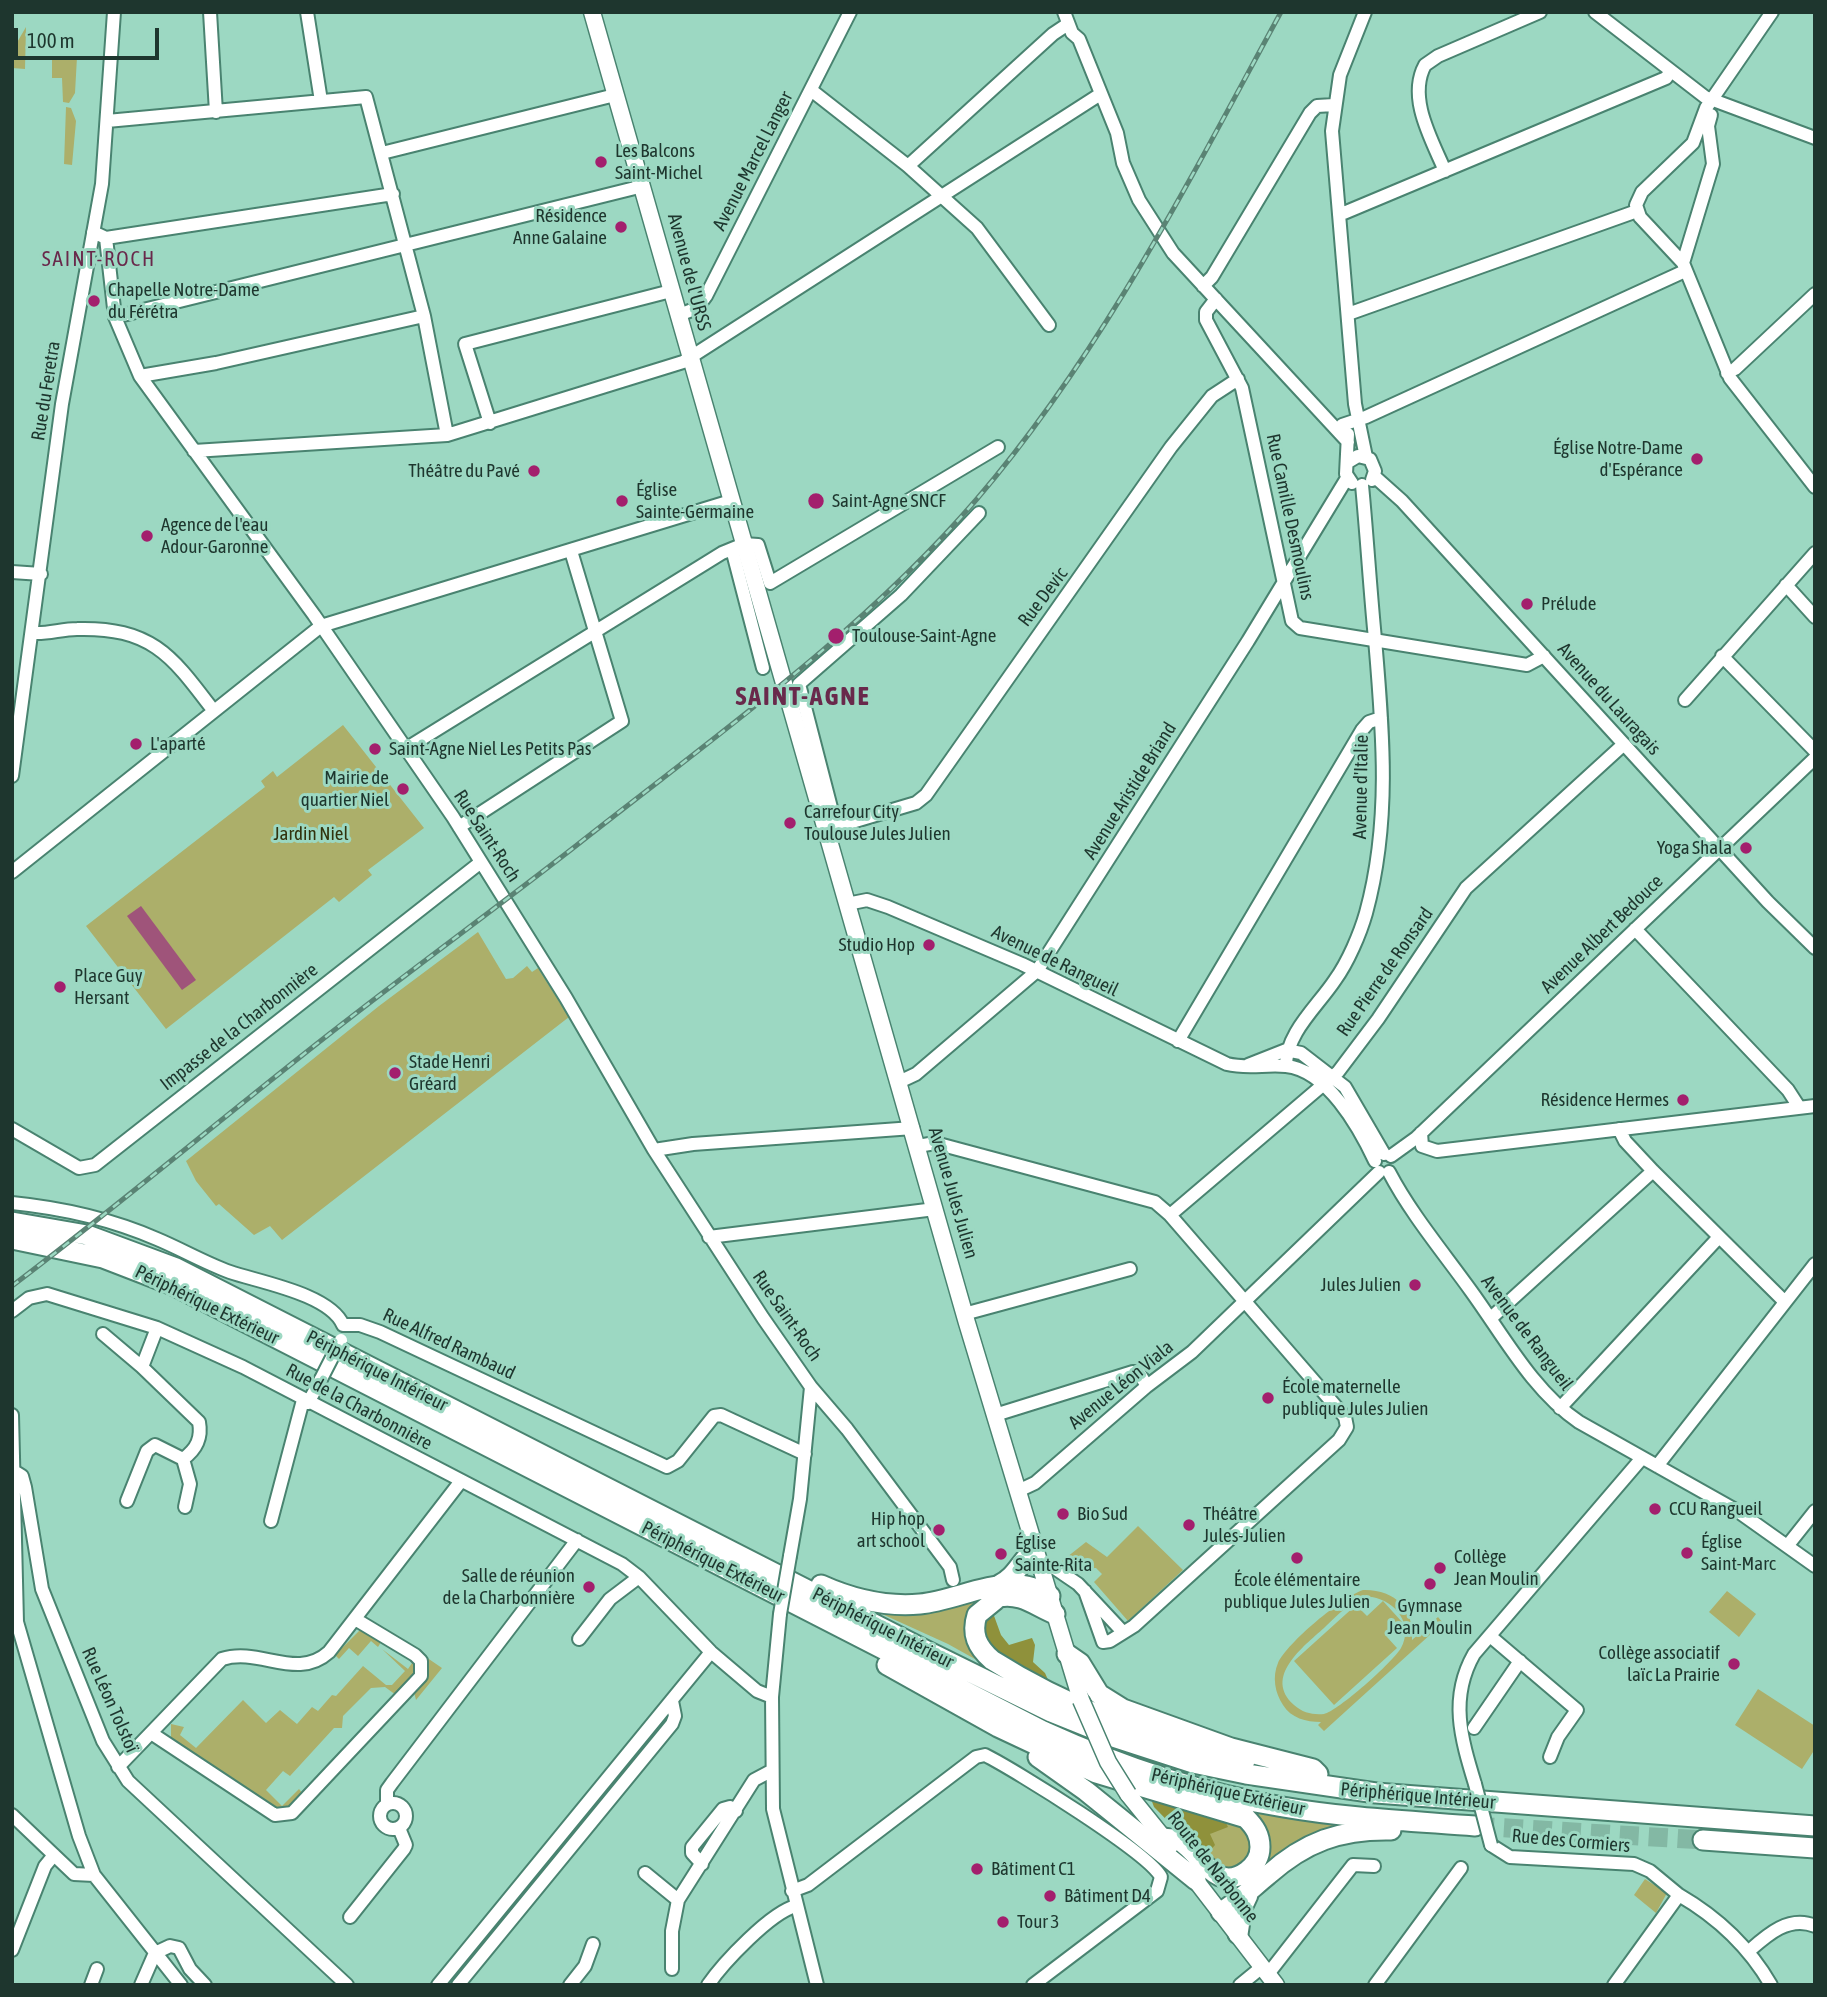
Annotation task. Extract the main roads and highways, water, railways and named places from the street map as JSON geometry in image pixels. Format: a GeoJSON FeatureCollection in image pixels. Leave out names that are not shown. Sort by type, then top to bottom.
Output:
{"type":"FeatureCollection","features":[{"type":"Feature","properties":{"kind":"highway","name":"Périphérique Intérieur"},"geometry":{"type":"LineString","coordinates":[[12,1222],[88,1235],[176,1268],[1051,1712],[1168,1756],[1246,1774],[1334,1788],[1597,1811],[1815,1826]]}},
{"type":"Feature","properties":{"kind":"highway","name":"Périphérique Extérieur"},"geometry":{"type":"LineString","coordinates":[[12,1239],[71,1248],[173,1286],[1043,1731],[1104,1758],[1172,1782],[1294,1809],[1475,1826],[1469,1832],[1357,1830],[1329,1836],[1300,1849],[1253,1887]]}},
{"type":"Feature","properties":{"kind":"highway"},"geometry":{"type":"LineString","coordinates":[[996,1586],[1013,1576],[1021,1561],[1034,1550]]}},
{"type":"Feature","properties":{"kind":"highway"},"geometry":{"type":"LineString","coordinates":[[759,1564],[780,1565],[832,1590],[888,1604],[921,1604],[996,1586],[1025,1584],[1052,1605]]}},
{"type":"Feature","properties":{"kind":"highway"},"geometry":{"type":"LineString","coordinates":[[1052,1605],[1017,1595],[999,1597],[977,1615],[974,1633],[983,1652],[992,1660],[1101,1716],[1167,1741],[1218,1755],[1318,1774],[1586,1800],[1597,1811]]}},
{"type":"Feature","properties":{"kind":"highway"},"geometry":{"type":"LineString","coordinates":[[809,1611],[822,1627],[998,1727],[1096,1773],[1246,1818],[1255,1827],[1260,1851],[1253,1866],[1244,1873],[1227,1877],[1208,1871],[1179,1840],[1164,1838]]}},
{"type":"Feature","properties":{"kind":"highway"},"geometry":{"type":"LineString","coordinates":[[1067,1654],[1080,1663],[1100,1694],[1123,1709],[1231,1748],[1312,1769],[1318,1774]]}},
{"type":"Feature","properties":{"kind":"highway"},"geometry":{"type":"LineString","coordinates":[[998,1727],[1086,1791],[1196,1880]]}},
{"type":"Feature","properties":{"kind":"highway"},"geometry":{"type":"LineString","coordinates":[[1703,1840],[1815,1848]]}},
{"type":"Feature","properties":{"kind":"highway"},"geometry":{"type":"LineString","coordinates":[[1221,1912],[1253,1887]]}},
{"type":"Feature","properties":{"kind":"highway"},"geometry":{"type":"LineString","coordinates":[[1238,1934],[1242,1908],[1253,1887]]}},
{"type":"Feature","properties":{"kind":"main road","name":"Avenue de l'URSS"},"geometry":{"type":"LineString","coordinates":[[592,12],[643,186],[663,292],[679,315],[683,361],[731,501],[738,546],[786,696]]}},
{"type":"Feature","properties":{"kind":"main road","name":"Avenue Jules Julien"},"geometry":{"type":"LineString","coordinates":[[786,696],[831,828],[848,904],[964,1314],[1081,1700]]}},
{"type":"Feature","properties":{"kind":"main road","name":"Route de Narbonne"},"geometry":{"type":"LineString","coordinates":[[1081,1700],[1108,1762],[1128,1794],[1269,1975]]}},
{"type":"Feature","properties":{"kind":"tunnel"},"geometry":{"type":"LineString","coordinates":[[1475,1826],[1703,1840]]}},
{"type":"Feature","properties":{"kind":"railway"},"geometry":{"type":"LineString","coordinates":[[12,1286],[328,1035],[728,728],[832,642],[931,550],[1022,444],[1104,326],[1177,202],[1281,12]]}},
{"type":"Feature","properties":{"kind":"place","name":"Les Balcons Saint-Michel"},"geometry":{"type":"Point","coordinates":[601,162]}},
{"type":"Feature","properties":{"kind":"place","name":"Résidence Anne Galaine"},"geometry":{"type":"Point","coordinates":[621,227]}},
{"type":"Feature","properties":{"kind":"place","name":"Chapelle Notre-Dame du Férétra"},"geometry":{"type":"Point","coordinates":[94,301]}},
{"type":"Feature","properties":{"kind":"place","name":"Église Notre-Dame d'Espérance"},"geometry":{"type":"Point","coordinates":[1697,459]}},
{"type":"Feature","properties":{"kind":"place","name":"Théâtre du Pavé"},"geometry":{"type":"Point","coordinates":[534,471]}},
{"type":"Feature","properties":{"kind":"place","name":"Église Sainte-Germaine"},"geometry":{"type":"Point","coordinates":[622,501]}},
{"type":"Feature","properties":{"kind":"place","name":"Saint-Agne SNCF"},"geometry":{"type":"Point","coordinates":[816,501]}},
{"type":"Feature","properties":{"kind":"place","name":"Agence de l'eau Adour-Garonne"},"geometry":{"type":"Point","coordinates":[147,536]}},
{"type":"Feature","properties":{"kind":"place","name":"Prélude"},"geometry":{"type":"Point","coordinates":[1527,604]}},
{"type":"Feature","properties":{"kind":"place","name":"Toulouse-Saint-Agne"},"geometry":{"type":"Point","coordinates":[836,636]}},
{"type":"Feature","properties":{"kind":"place","name":"L'aparté"},"geometry":{"type":"Point","coordinates":[136,744]}},
{"type":"Feature","properties":{"kind":"place","name":"Saint-Agne Niel Les Petits Pas"},"geometry":{"type":"Point","coordinates":[375,749]}},
{"type":"Feature","properties":{"kind":"place","name":"Mairie de quartier Niel"},"geometry":{"type":"Point","coordinates":[403,789]}},
{"type":"Feature","properties":{"kind":"place","name":"Carrefour City Toulouse Jules Julien"},"geometry":{"type":"Point","coordinates":[790,823]}},
{"type":"Feature","properties":{"kind":"place","name":"Yoga Shala"},"geometry":{"type":"Point","coordinates":[1746,848]}},
{"type":"Feature","properties":{"kind":"place","name":"Studio Hop"},"geometry":{"type":"Point","coordinates":[929,945]}},
{"type":"Feature","properties":{"kind":"place","name":"Place Guy Hersant"},"geometry":{"type":"Point","coordinates":[60,987]}},
{"type":"Feature","properties":{"kind":"place","name":"Stade Henri Gréard"},"geometry":{"type":"Point","coordinates":[395,1073]}},
{"type":"Feature","properties":{"kind":"place","name":"Résidence Hermes"},"geometry":{"type":"Point","coordinates":[1683,1100]}},
{"type":"Feature","properties":{"kind":"place","name":"Jules Julien"},"geometry":{"type":"Point","coordinates":[1415,1285]}},
{"type":"Feature","properties":{"kind":"place","name":"École maternelle publique Jules Julien"},"geometry":{"type":"Point","coordinates":[1268,1398]}},
{"type":"Feature","properties":{"kind":"place","name":"CCU Rangueil"},"geometry":{"type":"Point","coordinates":[1655,1509]}},
{"type":"Feature","properties":{"kind":"place","name":"Bio Sud"},"geometry":{"type":"Point","coordinates":[1063,1514]}},
{"type":"Feature","properties":{"kind":"place","name":"Théâtre Jules-Julien"},"geometry":{"type":"Point","coordinates":[1189,1525]}},
{"type":"Feature","properties":{"kind":"place","name":"Hip hop art school"},"geometry":{"type":"Point","coordinates":[939,1530]}},
{"type":"Feature","properties":{"kind":"place","name":"Église Saint-Marc"},"geometry":{"type":"Point","coordinates":[1687,1553]}},
{"type":"Feature","properties":{"kind":"place","name":"Église Sainte-Rita"},"geometry":{"type":"Point","coordinates":[1001,1554]}},
{"type":"Feature","properties":{"kind":"place","name":"École élémentaire publique Jules Julien"},"geometry":{"type":"Point","coordinates":[1297,1558]}},
{"type":"Feature","properties":{"kind":"place","name":"Collège Jean Moulin"},"geometry":{"type":"Point","coordinates":[1440,1568]}},
{"type":"Feature","properties":{"kind":"place","name":"Gymnase Jean Moulin"},"geometry":{"type":"Point","coordinates":[1430,1584]}},
{"type":"Feature","properties":{"kind":"place","name":"Salle de réunion de la Charbonnière"},"geometry":{"type":"Point","coordinates":[589,1587]}},
{"type":"Feature","properties":{"kind":"place","name":"Collège associatif laïc La Prairie"},"geometry":{"type":"Point","coordinates":[1734,1664]}},
{"type":"Feature","properties":{"kind":"place","name":"Bâtiment C1"},"geometry":{"type":"Point","coordinates":[977,1869]}},
{"type":"Feature","properties":{"kind":"place","name":"Bâtiment D4"},"geometry":{"type":"Point","coordinates":[1050,1896]}},
{"type":"Feature","properties":{"kind":"place","name":"Tour 3"},"geometry":{"type":"Point","coordinates":[1003,1922]}},
{"type":"Feature","properties":{"kind":"district","name":"SAINT-ROCH"},"geometry":{"type":"Point","coordinates":[99,259]}},
{"type":"Feature","properties":{"kind":"district","name":"SAINT-AGNE"},"geometry":{"type":"Point","coordinates":[803,697]}},
{"type":"Feature","properties":{"kind":"park label","name":"Jardin Niel"},"geometry":{"type":"Point","coordinates":[311,834]}}]}
